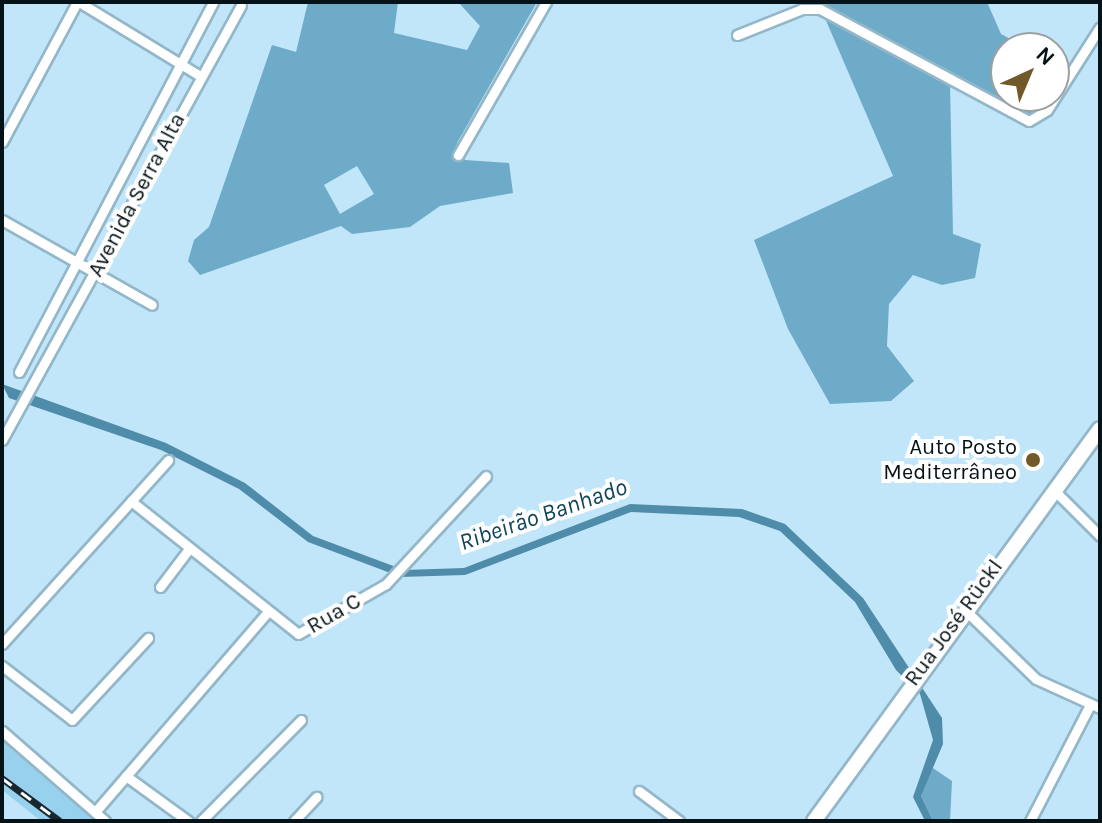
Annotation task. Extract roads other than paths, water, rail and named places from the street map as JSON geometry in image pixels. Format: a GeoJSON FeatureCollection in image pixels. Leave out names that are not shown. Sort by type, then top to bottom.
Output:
{"type":"FeatureCollection","features":[{"type":"Feature","properties":{"kind":"main road","name":"Rua José Rückl"},"geometry":{"type":"LineString","coordinates":[[814,821],[964,609],[1100,429]]}},
{"type":"Feature","properties":{"kind":"street"},"geometry":{"type":"LineString","coordinates":[[2,142],[78,2],[200,76]]}},
{"type":"Feature","properties":{"kind":"street","name":"Avenida Serra Alta"},"geometry":{"type":"LineString","coordinates":[[19,372],[75,259],[213,2]]}},
{"type":"Feature","properties":{"kind":"street"},"geometry":{"type":"LineString","coordinates":[[458,155],[546,2]]}},
{"type":"Feature","properties":{"kind":"street","name":"Avenida Serra Alta"},"geometry":{"type":"LineString","coordinates":[[2,440],[241,5]]}},
{"type":"Feature","properties":{"kind":"street"},"geometry":{"type":"LineString","coordinates":[[737,35],[802,9],[820,9],[1029,121],[1047,110],[1100,27]]}},
{"type":"Feature","properties":{"kind":"street"},"geometry":{"type":"LineString","coordinates":[[2,220],[152,305]]}},
{"type":"Feature","properties":{"kind":"street"},"geometry":{"type":"LineString","coordinates":[[2,644],[168,460]]}},
{"type":"Feature","properties":{"kind":"street","name":"Rua C"},"geometry":{"type":"LineString","coordinates":[[131,501],[290,633],[304,632],[392,578],[486,476]]}},
{"type":"Feature","properties":{"kind":"street"},"geometry":{"type":"LineString","coordinates":[[1053,489],[1100,536]]}},
{"type":"Feature","properties":{"kind":"street"},"geometry":{"type":"LineString","coordinates":[[160,587],[189,549]]}},
{"type":"Feature","properties":{"kind":"street"},"geometry":{"type":"LineString","coordinates":[[964,609],[1036,679],[1095,707],[1030,821]]}},
{"type":"Feature","properties":{"kind":"street"},"geometry":{"type":"LineString","coordinates":[[95,812],[267,613]]}},
{"type":"Feature","properties":{"kind":"street"},"geometry":{"type":"LineString","coordinates":[[2,666],[72,720],[148,638]]}},
{"type":"Feature","properties":{"kind":"street"},"geometry":{"type":"LineString","coordinates":[[201,821],[301,720]]}},
{"type":"Feature","properties":{"kind":"street"},"geometry":{"type":"LineString","coordinates":[[2,731],[105,821]]}},
{"type":"Feature","properties":{"kind":"street"},"geometry":{"type":"LineString","coordinates":[[126,776],[188,821]]}},
{"type":"Feature","properties":{"kind":"street"},"geometry":{"type":"LineString","coordinates":[[639,791],[679,821]]}},
{"type":"Feature","properties":{"kind":"street"},"geometry":{"type":"LineString","coordinates":[[294,821],[316,797]]}},
{"type":"Feature","properties":{"kind":"railway"},"geometry":{"type":"LineString","coordinates":[[2,778],[60,821]]}},
{"type":"Feature","properties":{"kind":"place","name":"Auto Posto Mediterrâneo"},"geometry":{"type":"Point","coordinates":[1033,460]}},
{"type":"Feature","properties":{"kind":"water label","name":"Ribeirão Banhado"},"geometry":{"type":"Point","coordinates":[543,515]}}]}
